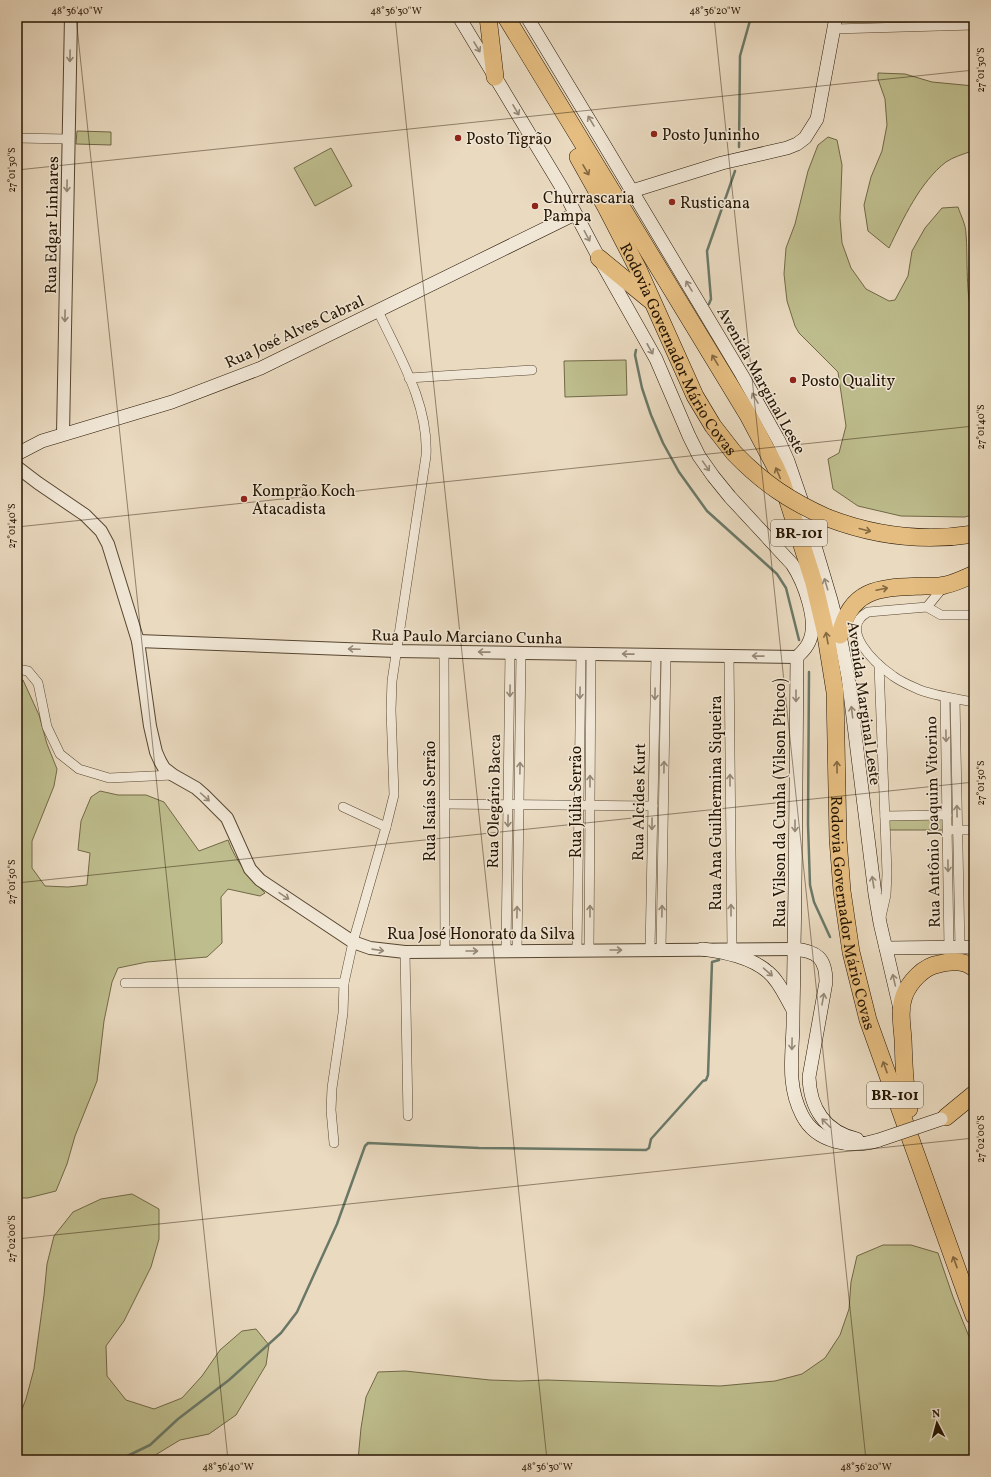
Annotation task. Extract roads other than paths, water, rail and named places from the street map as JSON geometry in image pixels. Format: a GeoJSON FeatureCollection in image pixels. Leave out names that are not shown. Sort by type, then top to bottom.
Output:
{"type":"FeatureCollection","features":[{"type":"Feature","properties":{"kind":"highway"},"geometry":{"type":"LineString","coordinates":[[488,17],[496,77]]}},
{"type":"Feature","properties":{"kind":"highway","name":"Rodovia Governador Mário Covas"},"geometry":{"type":"LineString","coordinates":[[493,17],[593,182],[656,306],[695,396],[713,426],[734,454],[766,483],[783,495],[828,518],[868,531],[900,536],[933,537],[974,534]]}},
{"type":"Feature","properties":{"kind":"highway","name":"Rodovia Governador Mário Covas"},"geometry":{"type":"LineString","coordinates":[[506,17],[754,426],[775,466],[790,503],[814,583],[822,616],[835,692],[838,839],[842,891],[851,949],[868,1020],[974,1316]]}},
{"type":"Feature","properties":{"kind":"highway"},"geometry":{"type":"LineString","coordinates":[[517,17],[535,65]]}},
{"type":"Feature","properties":{"kind":"highway"},"geometry":{"type":"LineString","coordinates":[[599,258],[656,306]]}},
{"type":"Feature","properties":{"kind":"highway"},"geometry":{"type":"LineString","coordinates":[[840,635],[842,625],[850,610],[857,601],[867,594],[882,588],[944,586],[974,574]]}},
{"type":"Feature","properties":{"kind":"highway"},"geometry":{"type":"LineString","coordinates":[[922,1170],[906,1094],[901,1013],[904,996],[912,982],[935,964],[952,961],[970,965],[974,968]]}},
{"type":"Feature","properties":{"kind":"highway"},"geometry":{"type":"LineString","coordinates":[[943,1118],[974,1094]]}},
{"type":"Feature","properties":{"kind":"main road"},"geometry":{"type":"LineString","coordinates":[[459,17],[555,177],[656,358],[699,456],[730,497],[783,553],[798,574],[804,587],[810,609],[812,630],[810,641],[804,651],[797,657]]}},
{"type":"Feature","properties":{"kind":"main road","name":"Avenida Marginal Leste"},"geometry":{"type":"LineString","coordinates":[[527,17],[742,375],[779,441],[795,480],[840,635],[848,677],[870,864],[880,923],[901,1013]]}},
{"type":"Feature","properties":{"kind":"main road"},"geometry":{"type":"LineString","coordinates":[[632,191],[722,163],[787,148],[797,144],[805,138],[817,119],[835,23]]}},
{"type":"Feature","properties":{"kind":"main road","name":"Rua José Alves Cabral"},"geometry":{"type":"LineString","coordinates":[[17,454],[42,441],[172,402],[261,368],[575,214]]}},
{"type":"Feature","properties":{"kind":"main road","name":"Rua Vilson da Cunha (Vilson Pitoco)"},"geometry":{"type":"LineString","coordinates":[[797,657],[791,1079],[797,1103],[803,1117],[813,1129],[826,1138],[842,1143],[856,1144],[877,1141]]}},
{"type":"Feature","properties":{"kind":"main road"},"geometry":{"type":"LineString","coordinates":[[886,948],[974,948]]}},
{"type":"Feature","properties":{"kind":"main road"},"geometry":{"type":"LineString","coordinates":[[935,964],[974,948]]}},
{"type":"Feature","properties":{"kind":"main road"},"geometry":{"type":"LineString","coordinates":[[702,949],[732,952],[769,972],[783,990],[793,1011]]}},
{"type":"Feature","properties":{"kind":"main road"},"geometry":{"type":"LineString","coordinates":[[794,949],[812,952],[818,956],[823,963],[826,972],[826,982],[809,1077],[809,1088],[818,1113],[827,1125],[850,1138],[877,1141],[974,1106]]}},
{"type":"Feature","properties":{"kind":"street","name":"Rua Edgar Linhares"},"geometry":{"type":"LineString","coordinates":[[63,434],[71,17]]}},
{"type":"Feature","properties":{"kind":"street"},"geometry":{"type":"LineString","coordinates":[[835,23],[974,25]]}},
{"type":"Feature","properties":{"kind":"street"},"geometry":{"type":"LineString","coordinates":[[17,138],[68,139]]}},
{"type":"Feature","properties":{"kind":"street"},"geometry":{"type":"LineString","coordinates":[[334,1144],[331,1110],[332,1088],[342,1013],[344,983],[353,942],[394,795],[391,710],[392,681],[426,456],[427,439],[424,420],[409,378],[378,311]]}},
{"type":"Feature","properties":{"kind":"street"},"geometry":{"type":"LineString","coordinates":[[409,378],[532,370]]}},
{"type":"Feature","properties":{"kind":"street","name":"Rua José Honorato da Silva"},"geometry":{"type":"LineString","coordinates":[[17,467],[85,515],[101,531],[108,544],[138,641],[150,726],[156,752],[164,768],[173,776],[196,788],[227,818],[250,869],[260,880],[353,942],[370,948],[405,952],[702,949]]}},
{"type":"Feature","properties":{"kind":"street"},"geometry":{"type":"LineString","coordinates":[[927,607],[944,586]]}},
{"type":"Feature","properties":{"kind":"street"},"geometry":{"type":"LineString","coordinates":[[974,615],[941,615],[927,607],[868,612],[857,622],[858,640],[879,665],[894,677],[920,690],[945,697],[974,702]]}},
{"type":"Feature","properties":{"kind":"street","name":"Rua Paulo Marciano Cunha"},"geometry":{"type":"LineString","coordinates":[[138,641],[396,651],[797,657]]}},
{"type":"Feature","properties":{"kind":"street","name":"Rua Isaías Serrão"},"geometry":{"type":"LineString","coordinates":[[444,652],[445,951]]}},
{"type":"Feature","properties":{"kind":"street","name":"Rua Olegário Bacca"},"geometry":{"type":"LineString","coordinates":[[511,951],[508,805],[516,653]]}},
{"type":"Feature","properties":{"kind":"street","name":"Rua Olegário Bacca"},"geometry":{"type":"LineString","coordinates":[[511,951],[519,805],[516,653]]}},
{"type":"Feature","properties":{"kind":"street","name":"Rua Júlia Serrão"},"geometry":{"type":"LineString","coordinates":[[583,950],[578,872],[579,806],[586,654]]}},
{"type":"Feature","properties":{"kind":"street","name":"Rua Júlia Serrão"},"geometry":{"type":"LineString","coordinates":[[583,950],[590,872],[590,806],[586,654]]}},
{"type":"Feature","properties":{"kind":"street","name":"Rua Alcides Kurt"},"geometry":{"type":"LineString","coordinates":[[656,950],[664,800],[661,655]]}},
{"type":"Feature","properties":{"kind":"street","name":"Rua Alcides Kurt"},"geometry":{"type":"LineString","coordinates":[[656,950],[653,803],[661,655]]}},
{"type":"Feature","properties":{"kind":"street","name":"Rua Ana Guilhermina Siqueira"},"geometry":{"type":"LineString","coordinates":[[729,656],[732,952]]}},
{"type":"Feature","properties":{"kind":"street"},"geometry":{"type":"LineString","coordinates":[[879,665],[887,873],[886,896],[880,923]]}},
{"type":"Feature","properties":{"kind":"street"},"geometry":{"type":"LineString","coordinates":[[17,669],[28,671],[38,683],[47,727],[60,754],[79,770],[109,778],[173,776]]}},
{"type":"Feature","properties":{"kind":"street","name":"Rua Antônio Joaquim Vitorino"},"geometry":{"type":"LineString","coordinates":[[945,697],[947,830],[954,948]]}},
{"type":"Feature","properties":{"kind":"street","name":"Rua Antônio Joaquim Vitorino"},"geometry":{"type":"LineString","coordinates":[[954,948],[958,830],[955,699]]}},
{"type":"Feature","properties":{"kind":"street"},"geometry":{"type":"LineString","coordinates":[[444,804],[590,806],[653,803],[664,800]]}},
{"type":"Feature","properties":{"kind":"street"},"geometry":{"type":"LineString","coordinates":[[343,807],[386,827]]}},
{"type":"Feature","properties":{"kind":"street"},"geometry":{"type":"LineString","coordinates":[[885,816],[947,815]]}},
{"type":"Feature","properties":{"kind":"street"},"geometry":{"type":"LineString","coordinates":[[947,830],[974,830]]}},
{"type":"Feature","properties":{"kind":"street"},"geometry":{"type":"LineString","coordinates":[[578,872],[590,872]]}},
{"type":"Feature","properties":{"kind":"street"},"geometry":{"type":"LineString","coordinates":[[732,952],[746,949],[794,949]]}},
{"type":"Feature","properties":{"kind":"street"},"geometry":{"type":"LineString","coordinates":[[405,952],[408,1116]]}},
{"type":"Feature","properties":{"kind":"street"},"geometry":{"type":"LineString","coordinates":[[125,982],[344,983]]}},
{"type":"Feature","properties":{"kind":"waterway"},"geometry":{"type":"LineString","coordinates":[[739,147],[740,56],[751,17]]}},
{"type":"Feature","properties":{"kind":"waterway"},"geometry":{"type":"LineString","coordinates":[[709,304],[711,299],[707,251],[735,171]]}},
{"type":"Feature","properties":{"kind":"waterway"},"geometry":{"type":"LineString","coordinates":[[636,350],[635,355],[642,388],[651,415],[663,443],[679,472],[707,511],[777,574],[786,588],[799,640]]}},
{"type":"Feature","properties":{"kind":"waterway"},"geometry":{"type":"LineString","coordinates":[[809,672],[808,824],[810,885],[814,902],[830,937]]}},
{"type":"Feature","properties":{"kind":"waterway"},"geometry":{"type":"LineString","coordinates":[[119,1460],[150,1445],[178,1419],[229,1380],[281,1333],[297,1312],[337,1224],[365,1146],[368,1143],[479,1148],[646,1150],[649,1148],[651,1139],[703,1081],[706,1080],[708,1075],[712,962],[719,960]]}},
{"type":"Feature","properties":{"kind":"place","name":"Posto Juninho"},"geometry":{"type":"Point","coordinates":[654,134]}},
{"type":"Feature","properties":{"kind":"place","name":"Posto Tigrão"},"geometry":{"type":"Point","coordinates":[458,138]}},
{"type":"Feature","properties":{"kind":"place","name":"Rusticana"},"geometry":{"type":"Point","coordinates":[672,202]}},
{"type":"Feature","properties":{"kind":"place","name":"Churrascaria Pampa"},"geometry":{"type":"Point","coordinates":[535,206]}},
{"type":"Feature","properties":{"kind":"place","name":"Posto Quality"},"geometry":{"type":"Point","coordinates":[793,380]}},
{"type":"Feature","properties":{"kind":"place","name":"Komprão Koch Atacadista"},"geometry":{"type":"Point","coordinates":[244,499]}}]}
